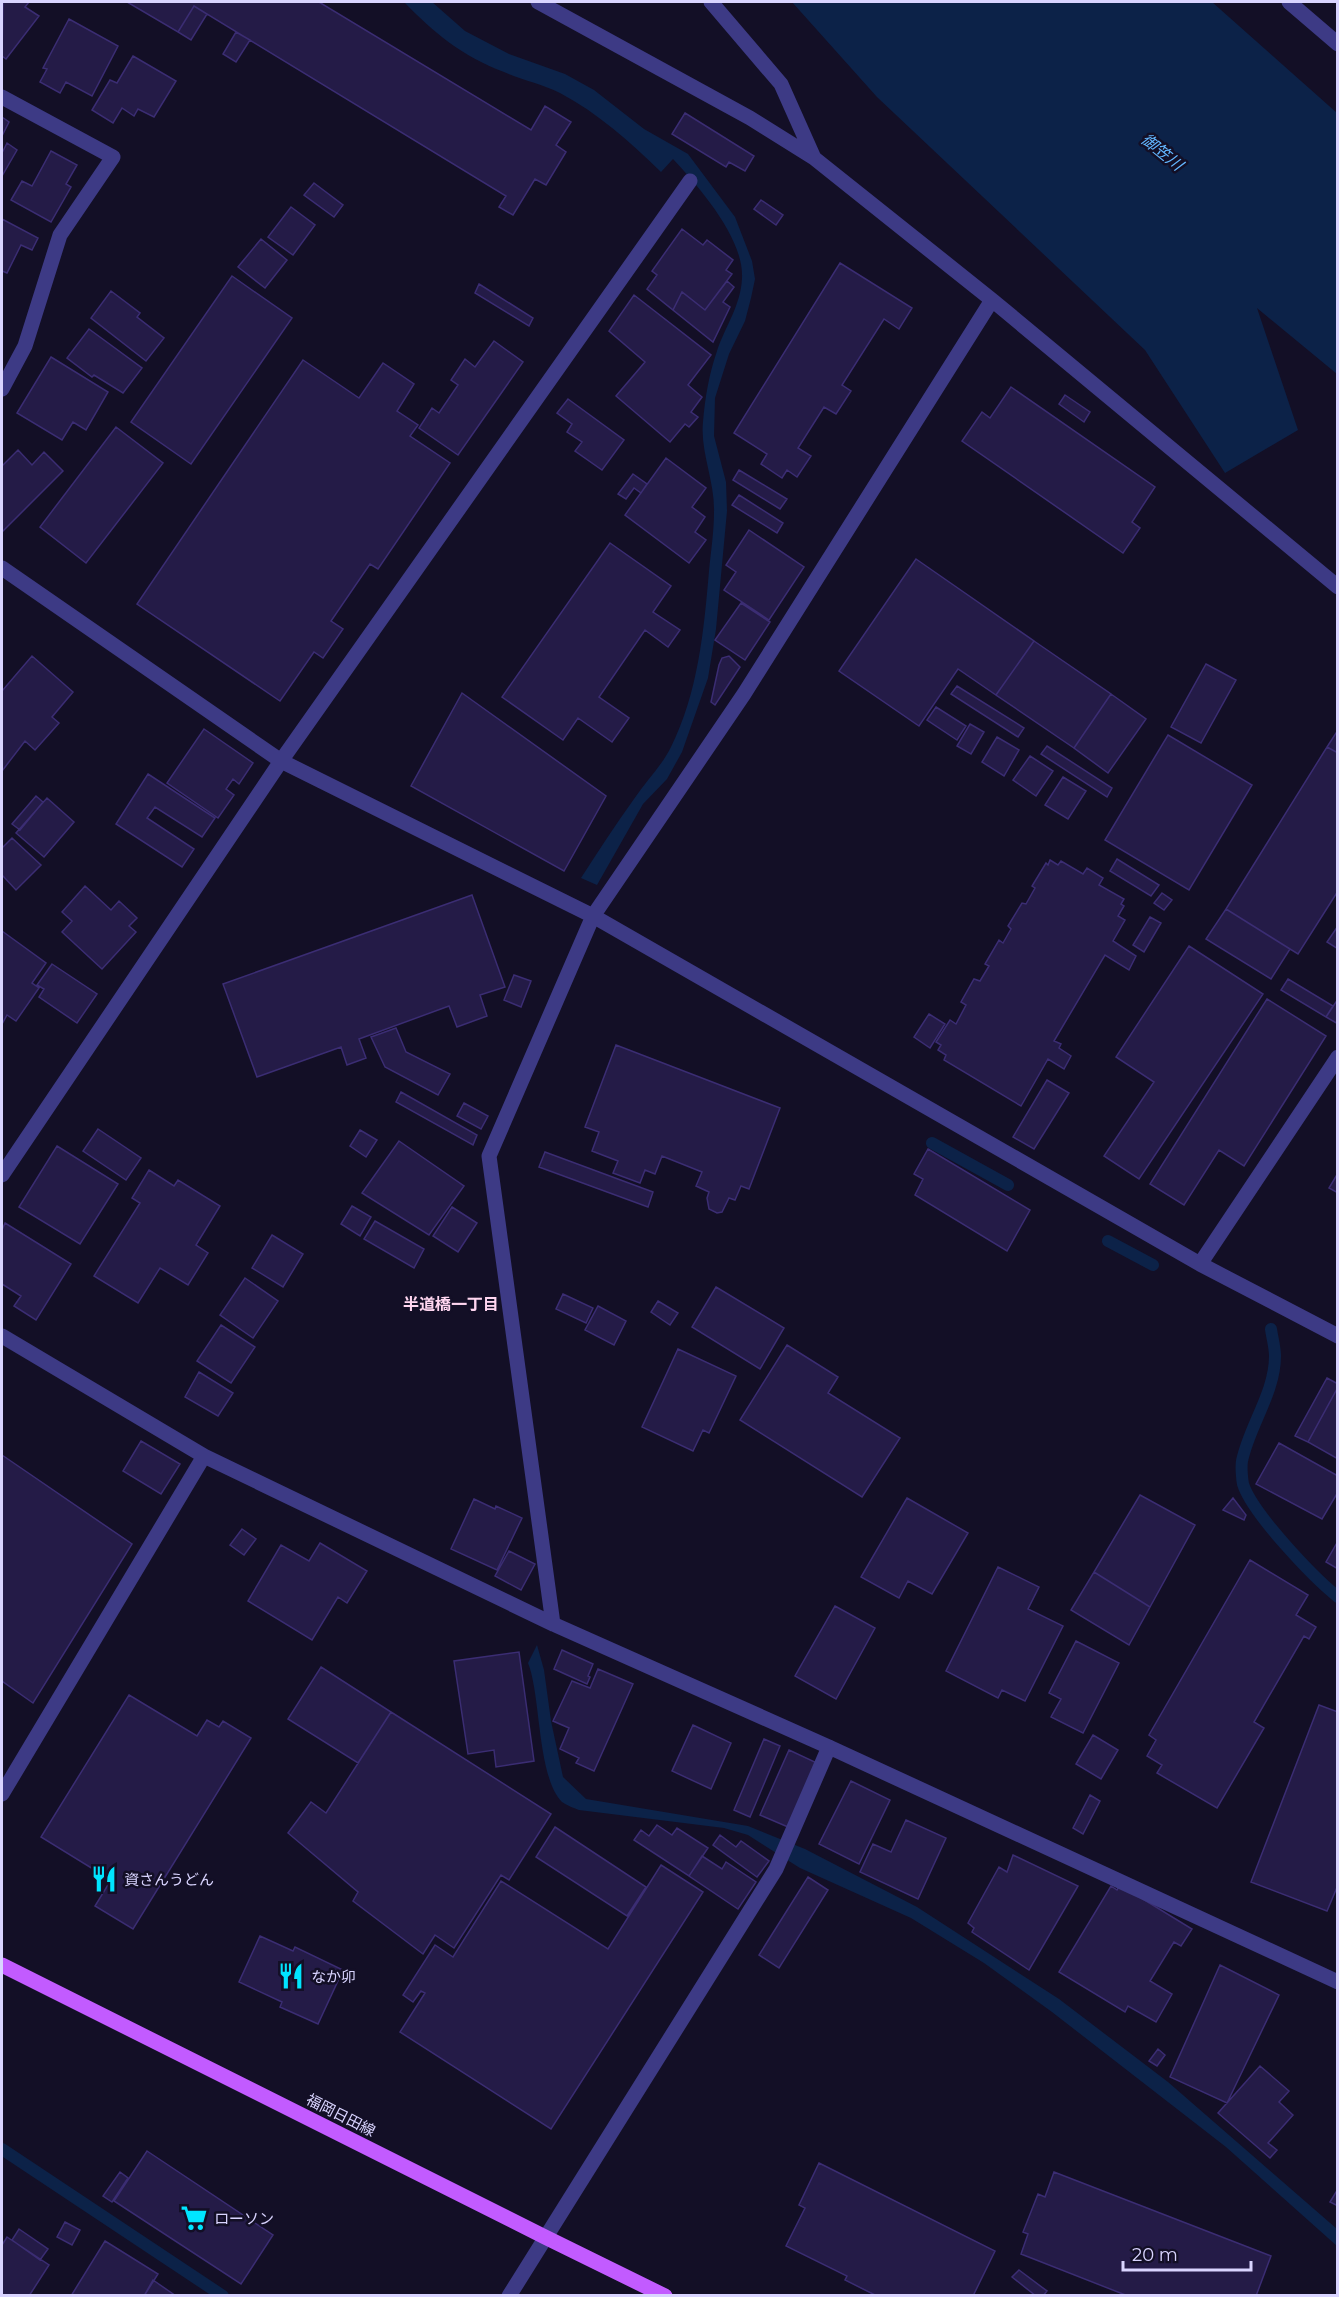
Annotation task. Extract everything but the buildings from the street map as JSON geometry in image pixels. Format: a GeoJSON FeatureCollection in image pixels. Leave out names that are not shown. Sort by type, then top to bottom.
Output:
{"type":"FeatureCollection","features":[{"type":"Feature","properties":{"kind":"main road","name":"福岡日田線"},"geometry":{"type":"LineString","coordinates":[[2,1965],[665,2295]]}},
{"type":"Feature","properties":{"kind":"street"},"geometry":{"type":"LineString","coordinates":[[538,2],[750,118],[814,158],[992,300],[1338,587]]}},
{"type":"Feature","properties":{"kind":"street"},"geometry":{"type":"LineString","coordinates":[[711,2],[780,84],[814,158]]}},
{"type":"Feature","properties":{"kind":"street"},"geometry":{"type":"LineString","coordinates":[[1289,2],[1338,44]]}},
{"type":"Feature","properties":{"kind":"street"},"geometry":{"type":"LineString","coordinates":[[2,97],[113,157],[60,235],[25,346],[2,389]]}},
{"type":"Feature","properties":{"kind":"street"},"geometry":{"type":"LineString","coordinates":[[2,1175],[281,761],[690,181]]}},
{"type":"Feature","properties":{"kind":"street"},"geometry":{"type":"LineString","coordinates":[[554,1624],[489,1156],[592,916],[744,694],[992,300]]}},
{"type":"Feature","properties":{"kind":"street"},"geometry":{"type":"LineString","coordinates":[[4,576],[281,761],[592,916],[1200,1263],[1338,1336]]}},
{"type":"Feature","properties":{"kind":"street"},"geometry":{"type":"LineString","coordinates":[[1200,1263],[1338,1058]]}},
{"type":"Feature","properties":{"kind":"street"},"geometry":{"type":"LineString","coordinates":[[2,1336],[204,1456],[554,1624],[829,1747],[1338,1982]]}},
{"type":"Feature","properties":{"kind":"street"},"geometry":{"type":"LineString","coordinates":[[2,1794],[204,1456]]}},
{"type":"Feature","properties":{"kind":"street"},"geometry":{"type":"LineString","coordinates":[[509,2295],[776,1869],[829,1747]]}},
{"type":"Feature","properties":{"kind":"water"},"geometry":{"type":"Polygon","coordinates":[[[404,2],[432,2],[465,31],[509,54],[565,74],[594,90],[644,129],[688,154],[735,217],[752,261],[755,279],[745,321],[729,354],[715,398],[714,436],[726,482],[727,511],[716,629],[708,678],[682,752],[667,779],[643,804],[597,885],[581,878],[667,754],[688,705],[694,683],[705,616],[714,519],[714,500],[704,444],[704,413],[714,360],[739,297],[742,278],[741,263],[736,246],[718,214],[673,159],[661,172],[625,139],[574,101],[553,90],[475,59],[438,34],[404,2]]]}},
{"type":"Feature","properties":{"kind":"water","name":"御笠川"},"geometry":{"type":"Polygon","coordinates":[[[792,2],[1212,2],[1337,113],[1337,374],[1257,308],[1298,430],[1225,473],[1145,350],[877,97],[792,2]]]}},
{"type":"Feature","properties":{"kind":"water"},"geometry":{"type":"Polygon","coordinates":[[[537,1645],[544,1670],[551,1721],[563,1777],[586,1799],[748,1826],[805,1849],[917,1907],[1059,1999],[1168,2082],[1337,2229],[1337,2246],[1226,2147],[1052,2012],[984,1963],[911,1918],[800,1868],[748,1835],[724,1828],[579,1810],[562,1802],[548,1774],[528,1663],[537,1645]]]}},
{"type":"Feature","properties":{"kind":"waterway"},"geometry":{"type":"LineString","coordinates":[[932,1143],[1008,1185]]}},
{"type":"Feature","properties":{"kind":"waterway"},"geometry":{"type":"LineString","coordinates":[[1108,1241],[1153,1265]]}},
{"type":"Feature","properties":{"kind":"waterway"},"geometry":{"type":"LineString","coordinates":[[1271,1329],[1275,1353],[1274,1370],[1245,1448],[1242,1464],[1243,1484],[1270,1527],[1299,1560],[1338,1597]]}},
{"type":"Feature","properties":{"kind":"waterway"},"geometry":{"type":"LineString","coordinates":[[2,2149],[223,2296]]}},
{"type":"Feature","properties":{"kind":"place","name":"資さんうどん"},"geometry":{"type":"Point","coordinates":[104,1879]}},
{"type":"Feature","properties":{"kind":"place","name":"なか卯"},"geometry":{"type":"Point","coordinates":[291,1976]}},
{"type":"Feature","properties":{"kind":"place","name":"ローソン"},"geometry":{"type":"Point","coordinates":[194,2218]}},
{"type":"Feature","properties":{"kind":"district","name":"半道橋一丁目"},"geometry":{"type":"Point","coordinates":[451,1304]}}]}
